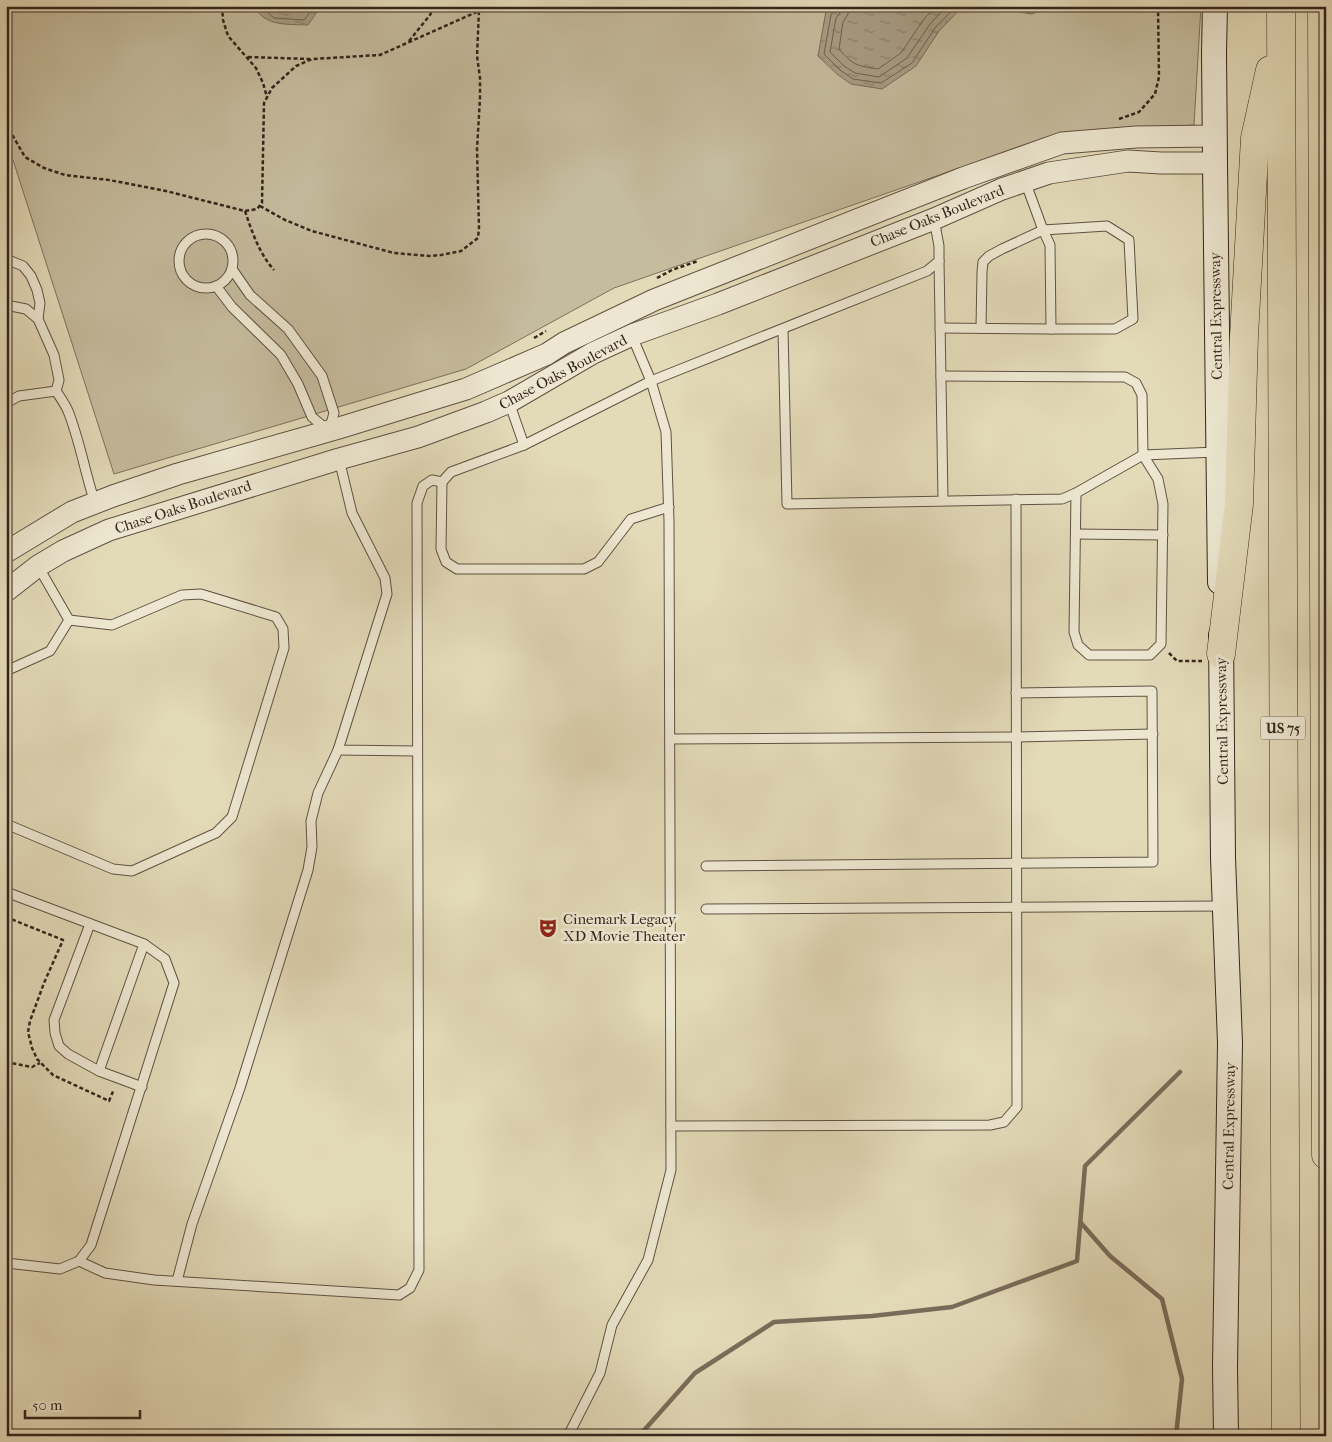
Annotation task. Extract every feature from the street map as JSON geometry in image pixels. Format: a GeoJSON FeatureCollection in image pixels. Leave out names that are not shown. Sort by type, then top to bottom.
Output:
{"type":"FeatureCollection","features":[{"type":"Feature","properties":{"kind":"highway","name":"US 75"},"geometry":{"type":"LineString","coordinates":[[1322,6],[1326,1155]]}},
{"type":"Feature","properties":{"kind":"highway","name":"US 75"},"geometry":{"type":"LineString","coordinates":[[1281,13],[1286,1436]]}},
{"type":"Feature","properties":{"kind":"highway"},"geometry":{"type":"LineString","coordinates":[[1211,657],[1239,504],[1244,336],[1255,138],[1281,13]]}},
{"type":"Feature","properties":{"kind":"main road","name":"Central Expressway"},"geometry":{"type":"LineString","coordinates":[[1215,6],[1214,136],[1219,452],[1211,657],[1225,906],[1230,1043],[1225,1367],[1226,1436]]}},
{"type":"Feature","properties":{"kind":"main road"},"geometry":{"type":"LineString","coordinates":[[1212,1436],[1225,1367]]}},
{"type":"Feature","properties":{"kind":"street","name":"Chase Oaks Boulevard"},"geometry":{"type":"LineString","coordinates":[[15,546],[72,512],[178,474],[329,431],[466,389],[547,354],[564,343],[654,300],[963,178],[1062,143],[1136,137],[1214,136]]}},
{"type":"Feature","properties":{"kind":"street","name":"Chase Oaks Boulevard"},"geometry":{"type":"LineString","coordinates":[[6,591],[38,566],[63,551],[109,530],[339,459],[418,437],[486,412],[509,402],[593,353],[632,335],[718,304],[934,219],[1002,189],[1049,173],[1128,161],[1161,163],[1215,162]]}},
{"type":"Feature","properties":{"kind":"street"},"geometry":{"type":"LineString","coordinates":[[925,193],[934,219]]}},
{"type":"Feature","properties":{"kind":"street"},"geometry":{"type":"LineString","coordinates":[[623,314],[632,335]]}},
{"type":"Feature","properties":{"kind":"street"},"geometry":{"type":"LineString","coordinates":[[329,431],[339,459]]}},
{"type":"Feature","properties":{"kind":"street"},"geometry":{"type":"LineString","coordinates":[[15,546],[38,566]]}},
{"type":"Feature","properties":{"kind":"lane"},"geometry":{"type":"LineString","coordinates":[[1025,181],[1050,245],[1051,329]]}},
{"type":"Feature","properties":{"kind":"lane"},"geometry":{"type":"LineString","coordinates":[[934,219],[939,246],[944,500]]}},
{"type":"Feature","properties":{"kind":"lane"},"geometry":{"type":"LineString","coordinates":[[940,328],[1115,329],[1133,319],[1129,240],[1107,226],[1043,230],[988,256],[983,262],[982,272],[981,328]]}},
{"type":"Feature","properties":{"kind":"lane"},"geometry":{"type":"LineString","coordinates":[[208,233],[220,237],[229,245],[233,257],[232,269],[226,280],[216,286],[206,288],[197,286],[188,281],[182,274],[179,255],[188,240],[196,235],[208,233]]}},
{"type":"Feature","properties":{"kind":"lane"},"geometry":{"type":"LineString","coordinates":[[6,259],[23,266],[31,276],[40,303],[38,319]]}},
{"type":"Feature","properties":{"kind":"lane"},"geometry":{"type":"LineString","coordinates":[[669,507],[631,519],[598,562],[584,569],[457,568],[446,562],[441,549],[442,482],[450,472],[524,445],[651,381],[927,271],[939,261]]}},
{"type":"Feature","properties":{"kind":"lane"},"geometry":{"type":"LineString","coordinates":[[216,286],[232,307],[281,355],[298,384],[312,417],[329,431],[334,413],[322,376],[288,329],[250,295],[232,269]]}},
{"type":"Feature","properties":{"kind":"lane"},"geometry":{"type":"LineString","coordinates":[[6,305],[26,309],[38,319],[54,355],[59,380],[56,391],[68,409],[95,503]]}},
{"type":"Feature","properties":{"kind":"lane"},"geometry":{"type":"LineString","coordinates":[[783,329],[787,504],[1062,498],[1076,494],[1143,455],[1219,452]]}},
{"type":"Feature","properties":{"kind":"lane"},"geometry":{"type":"LineString","coordinates":[[568,1436],[600,1373],[612,1325],[648,1260],[671,1170],[669,507],[666,432],[651,381],[632,335]]}},
{"type":"Feature","properties":{"kind":"lane"},"geometry":{"type":"LineString","coordinates":[[941,376],[1124,376],[1136,384],[1142,395],[1143,455],[1158,479],[1163,504],[1161,644],[1150,655],[1089,655],[1078,645],[1074,632],[1076,494]]}},
{"type":"Feature","properties":{"kind":"lane"},"geometry":{"type":"LineString","coordinates":[[6,403],[18,396],[56,391]]}},
{"type":"Feature","properties":{"kind":"lane"},"geometry":{"type":"LineString","coordinates":[[509,402],[524,445]]}},
{"type":"Feature","properties":{"kind":"lane"},"geometry":{"type":"LineString","coordinates":[[177,1281],[192,1224],[240,1088],[308,870],[312,847],[311,821],[318,793],[338,750],[387,594],[385,578],[352,513],[339,459]]}},
{"type":"Feature","properties":{"kind":"lane"},"geometry":{"type":"LineString","coordinates":[[79,1261],[105,1273],[154,1280],[399,1295],[410,1288],[419,1270],[417,503],[423,486],[432,480],[442,482]]}},
{"type":"Feature","properties":{"kind":"lane"},"geometry":{"type":"LineString","coordinates":[[671,1126],[980,1125],[1004,1122],[1017,1107],[1016,499]]}},
{"type":"Feature","properties":{"kind":"lane"},"geometry":{"type":"LineString","coordinates":[[1076,534],[1163,535]]}},
{"type":"Feature","properties":{"kind":"lane"},"geometry":{"type":"LineString","coordinates":[[38,566],[69,620]]}},
{"type":"Feature","properties":{"kind":"lane"},"geometry":{"type":"LineString","coordinates":[[6,824],[113,869],[132,871],[216,833],[232,817],[284,648],[283,629],[276,617],[201,594],[182,595],[112,625],[69,620]]}},
{"type":"Feature","properties":{"kind":"lane"},"geometry":{"type":"LineString","coordinates":[[6,671],[50,651],[69,620]]}},
{"type":"Feature","properties":{"kind":"lane"},"geometry":{"type":"LineString","coordinates":[[706,866],[1153,862],[1152,691],[1016,693]]}},
{"type":"Feature","properties":{"kind":"lane"},"geometry":{"type":"LineString","coordinates":[[670,739],[1016,737],[1153,734]]}},
{"type":"Feature","properties":{"kind":"lane"},"geometry":{"type":"LineString","coordinates":[[338,750],[417,751]]}},
{"type":"Feature","properties":{"kind":"lane"},"geometry":{"type":"LineString","coordinates":[[6,892],[144,944],[165,959],[174,983],[91,1245],[79,1261],[60,1269],[6,1263]]}},
{"type":"Feature","properties":{"kind":"lane"},"geometry":{"type":"LineString","coordinates":[[706,909],[1225,906]]}},
{"type":"Feature","properties":{"kind":"lane"},"geometry":{"type":"LineString","coordinates":[[90,924],[54,1020],[59,1046],[68,1054],[99,1071],[142,1087]]}},
{"type":"Feature","properties":{"kind":"lane"},"geometry":{"type":"LineString","coordinates":[[99,1071],[144,944]]}},
{"type":"Feature","properties":{"kind":"path"},"geometry":{"type":"LineString","coordinates":[[222,6],[223,20],[228,36],[256,68],[267,97]]}},
{"type":"Feature","properties":{"kind":"path"},"geometry":{"type":"LineString","coordinates":[[408,42],[430,15],[434,6]]}},
{"type":"Feature","properties":{"kind":"path"},"geometry":{"type":"LineString","coordinates":[[248,57],[312,59],[380,54],[490,6]]}},
{"type":"Feature","properties":{"kind":"path"},"geometry":{"type":"LineString","coordinates":[[1158,6],[1160,77]]}},
{"type":"Feature","properties":{"kind":"path"},"geometry":{"type":"LineString","coordinates":[[260,206],[285,220],[312,231],[394,253],[441,255],[461,251],[478,238],[477,149],[480,91],[477,56],[480,10]]}},
{"type":"Feature","properties":{"kind":"path"},"geometry":{"type":"LineString","coordinates":[[6,110],[10,132],[24,157],[44,168],[65,175],[166,190],[245,211],[257,209],[262,203],[264,103],[272,88],[296,66],[312,59]]}},
{"type":"Feature","properties":{"kind":"path"},"geometry":{"type":"LineString","coordinates":[[245,211],[260,250],[274,270]]}},
{"type":"Feature","properties":{"kind":"path"},"geometry":{"type":"LineString","coordinates":[[1161,644],[1177,661],[1211,657]]}},
{"type":"Feature","properties":{"kind":"path"},"geometry":{"type":"LineString","coordinates":[[6,1062],[32,1067],[40,1063]]}},
{"type":"Feature","properties":{"kind":"shaded area"},"geometry":{"type":"Polygon","coordinates":[[[6,6],[1201,6],[1194,125],[1060,133],[614,288],[466,369],[114,474],[13,160],[6,156],[6,6]]]}},
{"type":"Feature","properties":{"kind":"water"},"geometry":{"type":"Polygon","coordinates":[[[254,6],[321,6],[308,25],[271,21],[264,18],[254,6]]]}},
{"type":"Feature","properties":{"kind":"water"},"geometry":{"type":"Polygon","coordinates":[[[832,6],[968,6],[962,7],[939,31],[916,66],[882,89],[851,84],[818,56],[826,11],[832,6]]]}},
{"type":"Feature","properties":{"kind":"water"},"geometry":{"type":"Polygon","coordinates":[[[985,6],[1059,6],[1031,14],[985,6]]]}},
{"type":"Feature","properties":{"kind":"waterway"},"geometry":{"type":"LineString","coordinates":[[639,1436],[695,1373],[774,1322],[872,1316],[952,1307],[1077,1261],[1085,1166],[1180,1072]]}},
{"type":"Feature","properties":{"kind":"waterway"},"geometry":{"type":"LineString","coordinates":[[1081,1223],[1110,1256],[1162,1299],[1182,1379],[1176,1436]]}},
{"type":"Feature","properties":{"kind":"place","name":"Cinemark Legacy XD Movie Theater"},"geometry":{"type":"Point","coordinates":[548,928]}}]}
